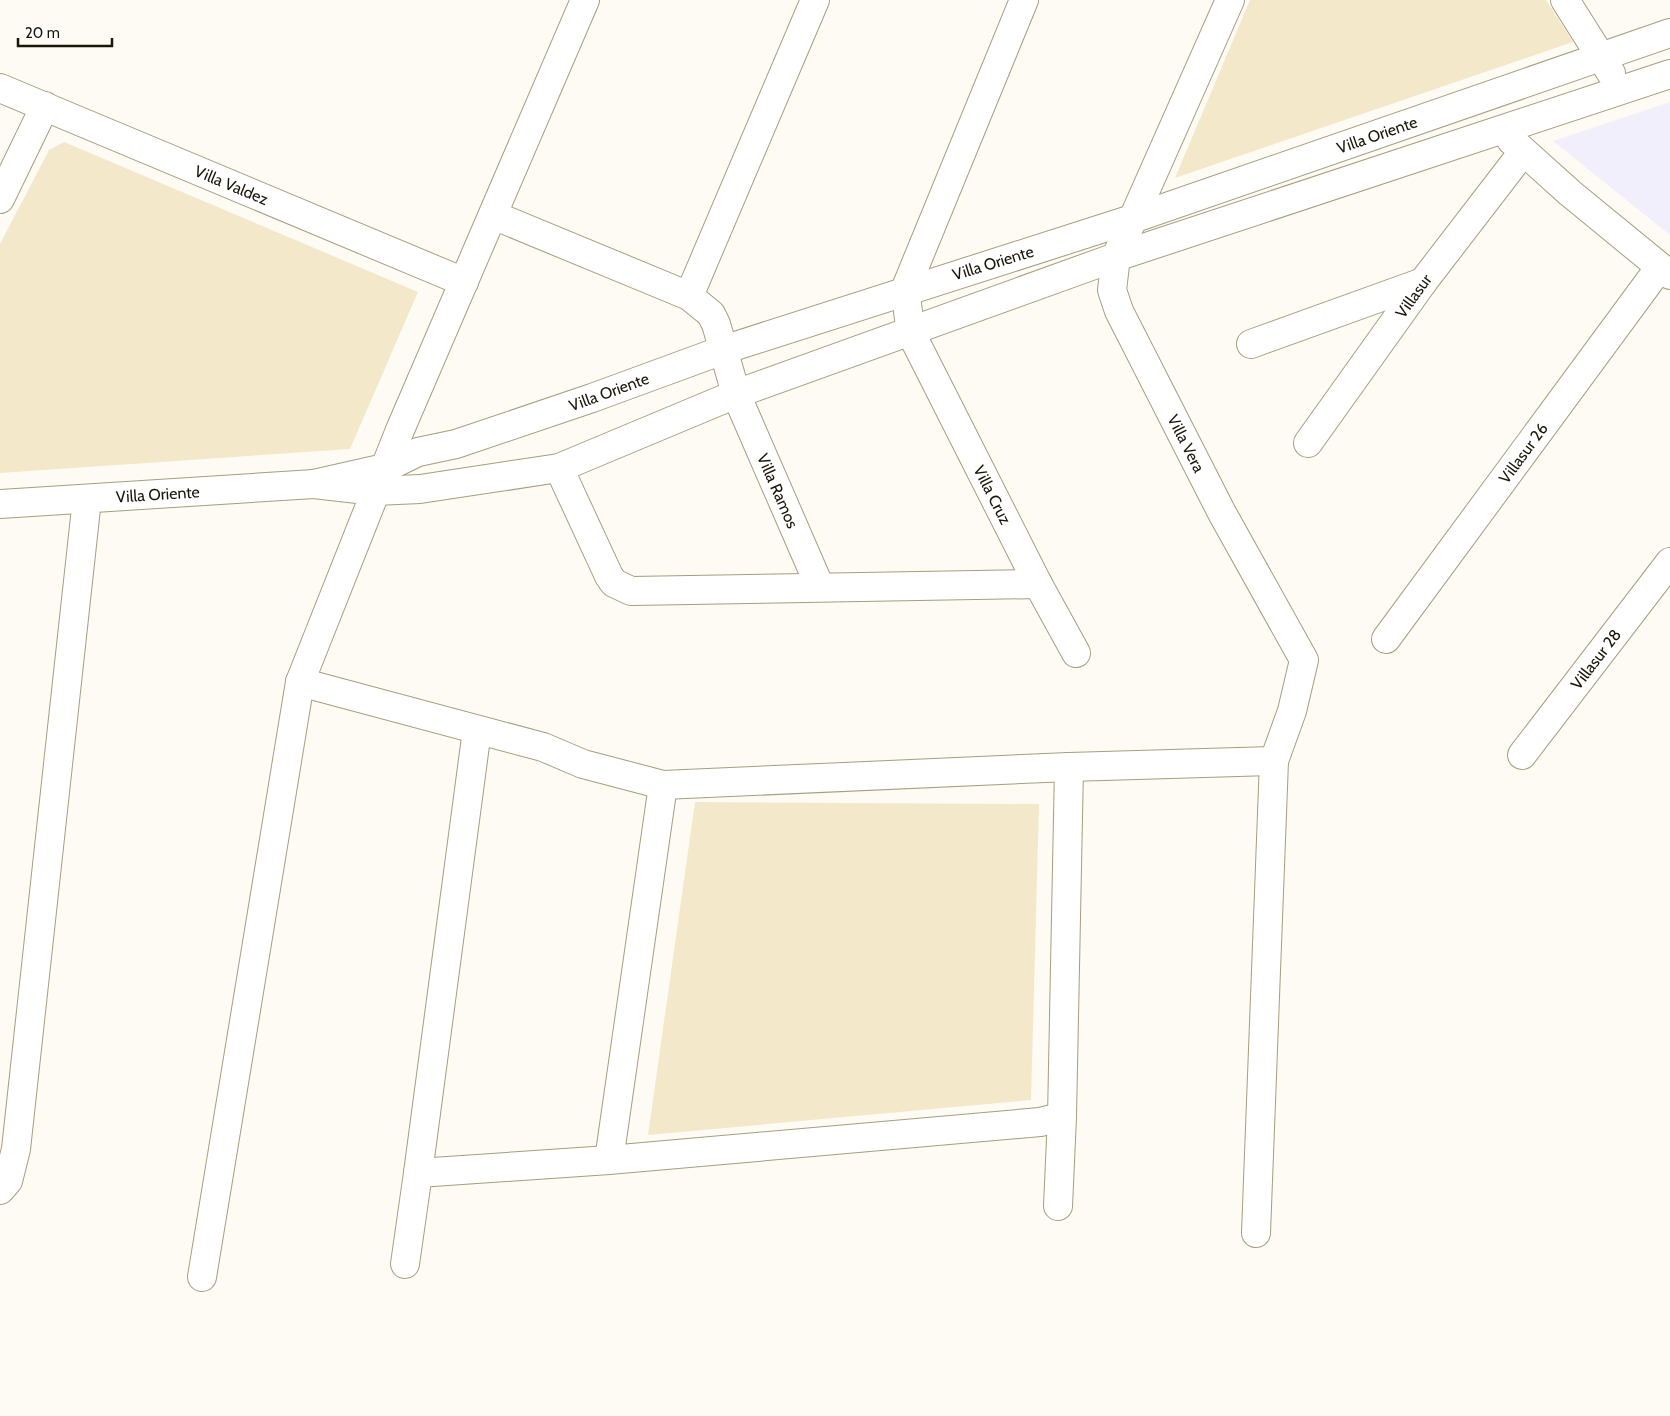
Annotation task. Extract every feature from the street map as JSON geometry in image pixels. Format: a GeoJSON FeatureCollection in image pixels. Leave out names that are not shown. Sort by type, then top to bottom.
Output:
{"type":"FeatureCollection","features":[{"type":"Feature","properties":{"kind":"street"},"geometry":{"type":"LineString","coordinates":[[202,1277],[300,682],[380,479],[585,0]]}},
{"type":"Feature","properties":{"kind":"street"},"geometry":{"type":"LineString","coordinates":[[689,296],[815,0]]}},
{"type":"Feature","properties":{"kind":"street"},"geometry":{"type":"LineString","coordinates":[[905,290],[1024,0]]}},
{"type":"Feature","properties":{"kind":"street","name":"Villa Vera"},"geometry":{"type":"LineString","coordinates":[[1230,0],[1135,218],[1116,256],[1112,290],[1118,311],[1222,513],[1304,660],[1292,711],[1274,760]]}},
{"type":"Feature","properties":{"kind":"street"},"geometry":{"type":"LineString","coordinates":[[1565,0],[1622,91]]}},
{"type":"Feature","properties":{"kind":"street","name":"Villa Oriente"},"geometry":{"type":"LineString","coordinates":[[380,479],[418,452],[456,444],[592,398],[723,350],[905,290],[1135,218],[1670,33]]}},
{"type":"Feature","properties":{"kind":"street","name":"Villa Oriente"},"geometry":{"type":"LineString","coordinates":[[0,504],[380,479],[420,489],[559,468],[736,394],[911,333],[1116,256],[1670,74]]}},
{"type":"Feature","properties":{"kind":"street","name":"Villa Valdez"},"geometry":{"type":"LineString","coordinates":[[0,88],[464,282]]}},
{"type":"Feature","properties":{"kind":"street"},"geometry":{"type":"LineString","coordinates":[[0,199],[45,106]]}},
{"type":"Feature","properties":{"kind":"street"},"geometry":{"type":"LineString","coordinates":[[1500,130],[1523,152],[1665,271]]}},
{"type":"Feature","properties":{"kind":"street","name":"Villasur"},"geometry":{"type":"LineString","coordinates":[[1308,443],[1423,282],[1523,152]]}},
{"type":"Feature","properties":{"kind":"street","name":"Villa Ramos"},"geometry":{"type":"LineString","coordinates":[[493,215],[689,296],[711,314],[736,394],[820,587]]}},
{"type":"Feature","properties":{"kind":"street","name":"Villasur 26"},"geometry":{"type":"LineString","coordinates":[[1386,639],[1665,271]]}},
{"type":"Feature","properties":{"kind":"street"},"geometry":{"type":"LineString","coordinates":[[1251,344],[1423,282]]}},
{"type":"Feature","properties":{"kind":"street","name":"Villa Cruz"},"geometry":{"type":"LineString","coordinates":[[905,290],[911,333],[1038,584],[1076,653]]}},
{"type":"Feature","properties":{"kind":"street"},"geometry":{"type":"LineString","coordinates":[[559,468],[609,576],[622,588],[631,591],[1038,584]]}},
{"type":"Feature","properties":{"kind":"street"},"geometry":{"type":"LineString","coordinates":[[0,1190],[8,1181],[16,1149],[87,498]]}},
{"type":"Feature","properties":{"kind":"street","name":"Villasur 28"},"geometry":{"type":"LineString","coordinates":[[1522,755],[1670,562]]}},
{"type":"Feature","properties":{"kind":"street"},"geometry":{"type":"LineString","coordinates":[[300,682],[543,747],[583,764],[663,785],[1274,760],[1256,1233]]}},
{"type":"Feature","properties":{"kind":"street"},"geometry":{"type":"LineString","coordinates":[[405,1264],[477,730]]}},
{"type":"Feature","properties":{"kind":"street"},"geometry":{"type":"LineString","coordinates":[[1058,1206],[1062,1117],[1069,767]]}},
{"type":"Feature","properties":{"kind":"street"},"geometry":{"type":"LineString","coordinates":[[609,1160],[663,785]]}},
{"type":"Feature","properties":{"kind":"street"},"geometry":{"type":"LineString","coordinates":[[418,1173],[609,1160],[1040,1122],[1062,1117]]}},
{"type":"Feature","properties":{"kind":"shaded area"},"geometry":{"type":"Polygon","coordinates":[[[1250,0],[1546,0],[1573,42],[1175,178],[1250,0]]]}},
{"type":"Feature","properties":{"kind":"shaded area"},"geometry":{"type":"Polygon","coordinates":[[[1670,102],[1670,235],[1553,141],[1670,102]]]}},
{"type":"Feature","properties":{"kind":"shaded area"},"geometry":{"type":"Polygon","coordinates":[[[64,142],[418,292],[350,449],[0,473],[0,244],[49,150],[64,142]]]}},
{"type":"Feature","properties":{"kind":"shaded area"},"geometry":{"type":"Polygon","coordinates":[[[695,802],[1039,804],[1031,1100],[648,1135],[695,802]]]}}]}
